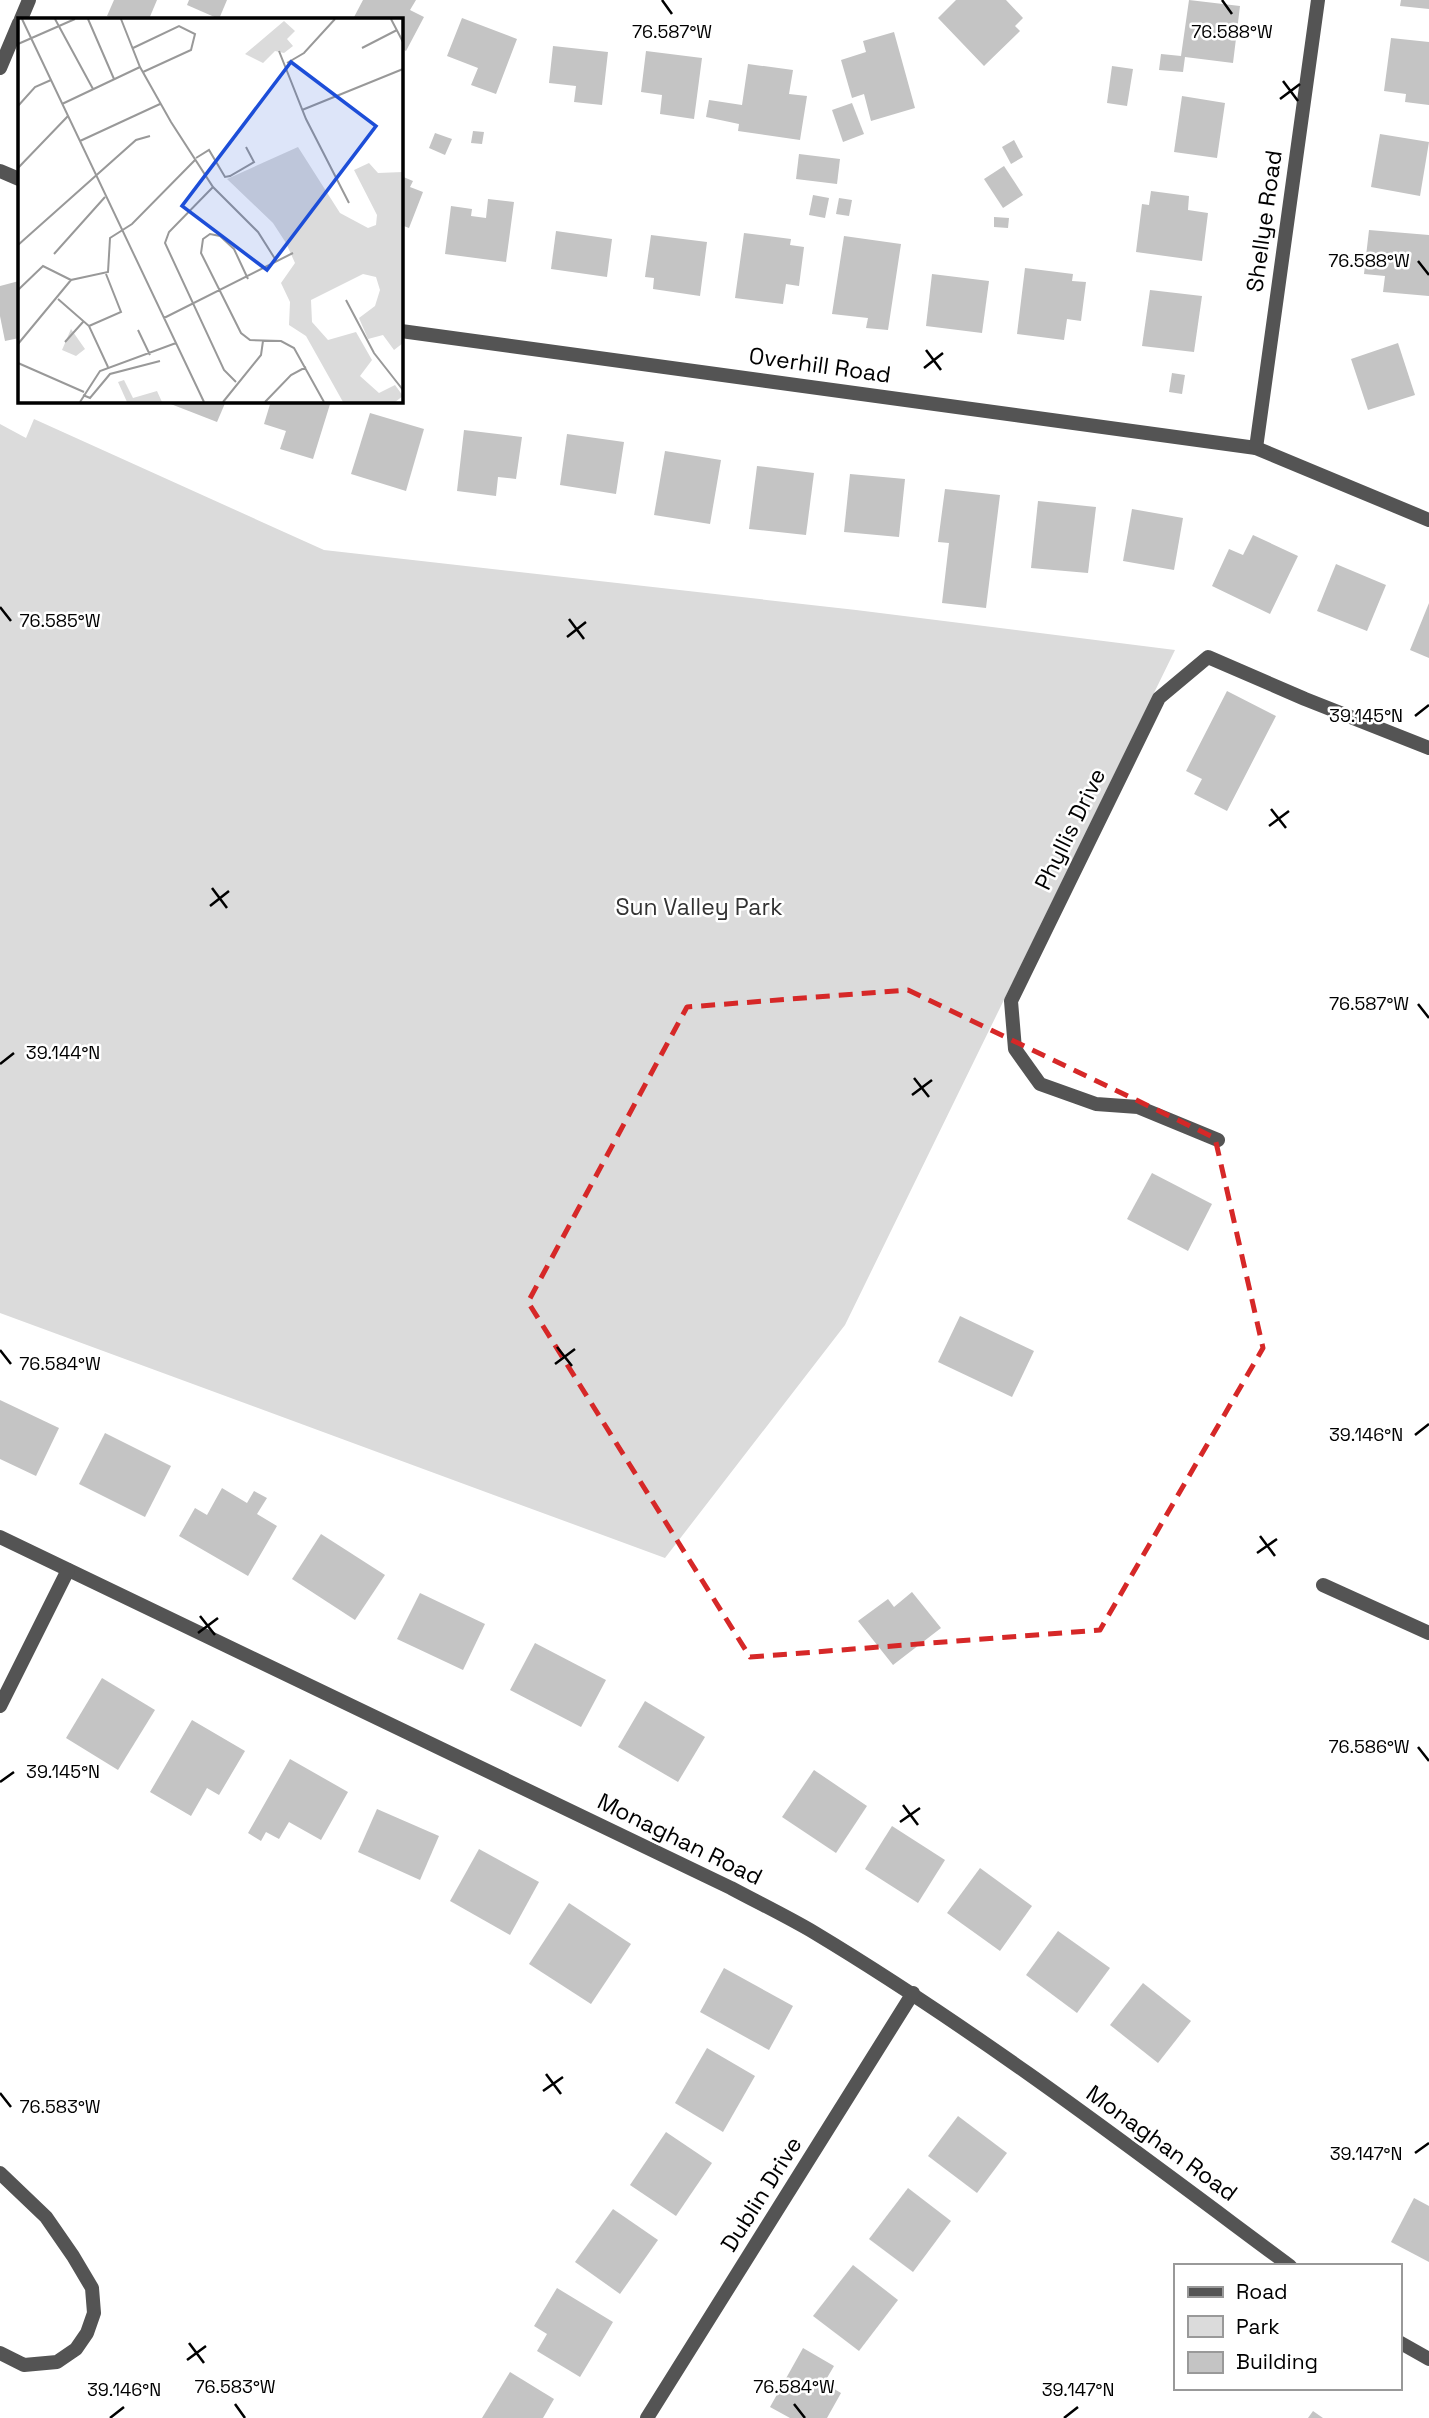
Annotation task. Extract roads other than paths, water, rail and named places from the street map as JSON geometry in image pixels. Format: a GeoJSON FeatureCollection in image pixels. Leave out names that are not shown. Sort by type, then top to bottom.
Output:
{"type":"FeatureCollection","features":[{"type":"Feature","properties":{"kind":"street"},"geometry":{"type":"LineString","coordinates":[[21,18],[29,0]]}},
{"type":"Feature","properties":{"kind":"street","name":"Shellye Road"},"geometry":{"type":"LineString","coordinates":[[1256,448],[1318,0]]}},
{"type":"Feature","properties":{"kind":"street"},"geometry":{"type":"LineString","coordinates":[[0,68],[18,26]]}},
{"type":"Feature","properties":{"kind":"street"},"geometry":{"type":"LineString","coordinates":[[0,171],[18,179]]}},
{"type":"Feature","properties":{"kind":"street","name":"Overhill Road"},"geometry":{"type":"LineString","coordinates":[[402,331],[1256,448],[1429,520]]}},
{"type":"Feature","properties":{"kind":"street","name":"Phyllis Drive"},"geometry":{"type":"LineString","coordinates":[[1218,1140],[1138,1107],[1096,1104],[1040,1084],[1015,1049],[1011,1001],[1159,698],[1208,657],[1429,748]]}},
{"type":"Feature","properties":{"kind":"street","name":"Monaghan Road"},"geometry":{"type":"LineString","coordinates":[[0,1538],[731,1888],[813,1931],[913,1993],[1029,2073],[1287,2264]]}},
{"type":"Feature","properties":{"kind":"street"},"geometry":{"type":"LineString","coordinates":[[0,1706],[68,1570]]}},
{"type":"Feature","properties":{"kind":"street"},"geometry":{"type":"LineString","coordinates":[[1323,1585],[1429,1633]]}},
{"type":"Feature","properties":{"kind":"street","name":"Dublin Drive"},"geometry":{"type":"LineString","coordinates":[[647,2418],[913,1993]]}},
{"type":"Feature","properties":{"kind":"street"},"geometry":{"type":"LineString","coordinates":[[0,2173],[46,2217],[73,2256],[92,2288],[94,2313],[87,2333],[76,2349],[57,2362],[24,2365],[0,2353]]}},
{"type":"Feature","properties":{"kind":"street"},"geometry":{"type":"LineString","coordinates":[[1401,2343],[1429,2359]]}},
{"type":"Feature","properties":{"kind":"park label","name":"Sun Valley Park"},"geometry":{"type":"Point","coordinates":[699,907]}}]}
